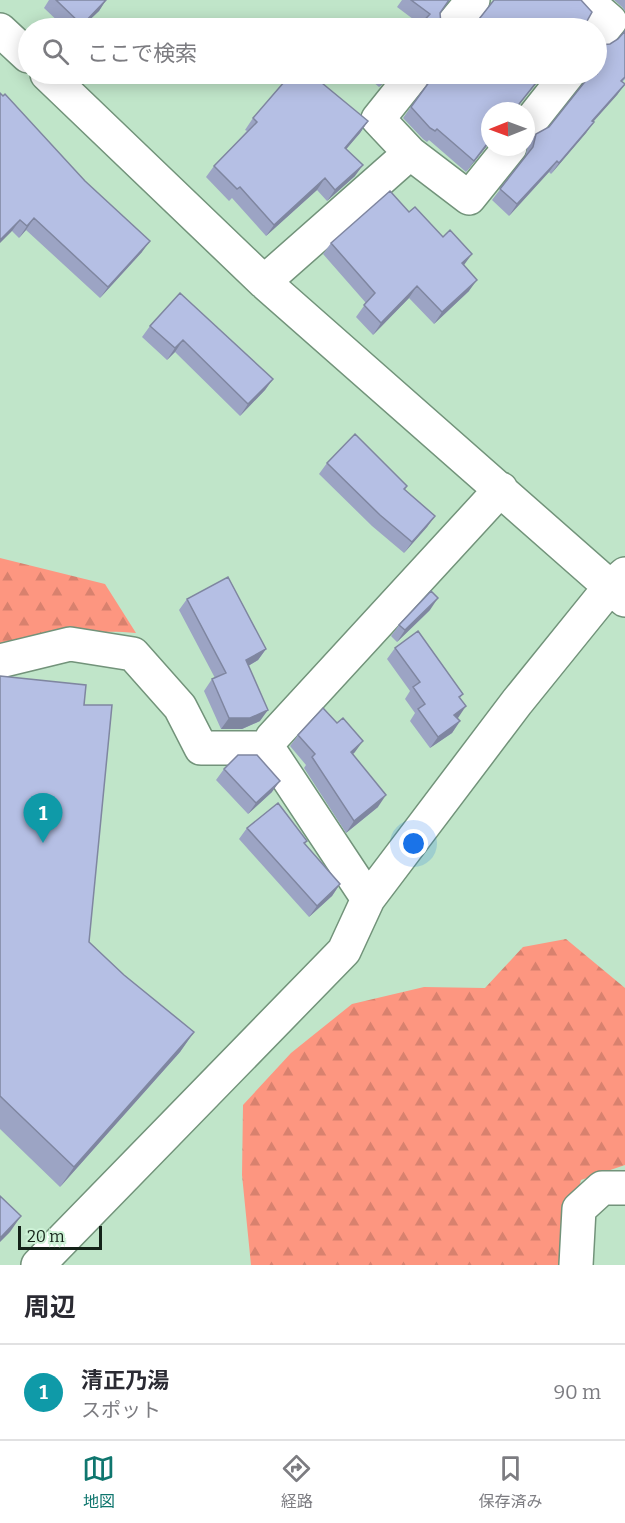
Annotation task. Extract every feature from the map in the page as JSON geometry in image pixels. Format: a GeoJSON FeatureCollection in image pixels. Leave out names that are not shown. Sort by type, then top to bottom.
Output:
{"type":"FeatureCollection","features":[{"type":"Feature","properties":{"kind":"street"},"geometry":{"type":"LineString","coordinates":[[458,18],[473,0]]}},
{"type":"Feature","properties":{"kind":"street"},"geometry":{"type":"LineString","coordinates":[[586,0],[607,18]]}},
{"type":"Feature","properties":{"kind":"street"},"geometry":{"type":"LineString","coordinates":[[0,30],[18,47]]}},
{"type":"Feature","properties":{"kind":"street"},"geometry":{"type":"LineString","coordinates":[[38,1265],[344,951],[368,898],[517,702],[620,587],[501,489],[264,282],[57,84]]}},
{"type":"Feature","properties":{"kind":"street"},"geometry":{"type":"LineString","coordinates":[[406,84],[378,119],[410,153],[469,198],[503,156]]}},
{"type":"Feature","properties":{"kind":"street"},"geometry":{"type":"LineString","coordinates":[[535,116],[560,84]]}},
{"type":"Feature","properties":{"kind":"street"},"geometry":{"type":"LineString","coordinates":[[264,282],[410,153]]}},
{"type":"Feature","properties":{"kind":"street"},"geometry":{"type":"LineString","coordinates":[[268,748],[272,738],[501,489]]}},
{"type":"Feature","properties":{"kind":"street"},"geometry":{"type":"LineString","coordinates":[[0,661],[70,644],[133,654],[180,707],[201,748],[268,748]]}},
{"type":"Feature","properties":{"kind":"street"},"geometry":{"type":"LineString","coordinates":[[268,748],[368,898]]}},
{"type":"Feature","properties":{"kind":"street"},"geometry":{"type":"LineString","coordinates":[[576,1265],[579,1209],[602,1188],[625,1188]]}},
{"type":"Feature","properties":{"kind":"green space"},"geometry":{"type":"Polygon","coordinates":[[[0,558],[105,584],[136,633],[84,633],[0,649],[0,558]]]}},
{"type":"Feature","properties":{"kind":"green space"},"geometry":{"type":"Polygon","coordinates":[[[566,939],[625,988],[625,1165],[581,1180],[564,1241],[561,1265],[251,1265],[242,1175],[243,1105],[291,1053],[352,1004],[424,987],[485,988],[523,947],[566,939]]]}},
{"type":"Feature","properties":{"kind":"building"},"geometry":{"type":"Polygon","coordinates":[[[56,0],[106,0],[89,18],[75,18],[56,0]]]}},
{"type":"Feature","properties":{"kind":"building"},"geometry":{"type":"Polygon","coordinates":[[[411,0],[449,0],[440,13],[440,18],[426,18],[430,14],[411,0]]]}},
{"type":"Feature","properties":{"kind":"building"},"geometry":{"type":"Polygon","coordinates":[[[494,0],[581,0],[592,12],[589,18],[480,18],[494,0]]]}},
{"type":"Feature","properties":{"kind":"building"},"geometry":{"type":"Polygon","coordinates":[[[625,31],[625,77],[621,81],[625,84],[559,163],[557,161],[517,204],[500,189],[526,156],[535,156],[536,134],[549,127],[583,84],[607,84],[607,44],[625,31]]]}},
{"type":"Feature","properties":{"kind":"building"},"geometry":{"type":"Polygon","coordinates":[[[282,84],[323,84],[368,121],[345,148],[363,165],[335,190],[325,178],[274,225],[240,187],[237,189],[214,166],[257,122],[253,118],[282,84]]]}},
{"type":"Feature","properties":{"kind":"building"},"geometry":{"type":"Polygon","coordinates":[[[428,84],[535,84],[521,102],[481,102],[481,152],[474,161],[437,129],[435,131],[411,107],[428,84]]]}},
{"type":"Feature","properties":{"kind":"building"},"geometry":{"type":"Polygon","coordinates":[[[0,93],[3,96],[5,94],[85,181],[150,241],[108,287],[34,218],[27,226],[20,220],[0,240],[0,93]]]}},
{"type":"Feature","properties":{"kind":"building"},"geometry":{"type":"Polygon","coordinates":[[[390,191],[409,212],[415,207],[443,237],[450,230],[472,254],[462,263],[477,280],[442,312],[417,286],[381,323],[364,305],[375,293],[331,243],[390,191]]]}},
{"type":"Feature","properties":{"kind":"building"},"geometry":{"type":"Polygon","coordinates":[[[180,293],[273,379],[248,404],[183,340],[175,348],[150,326],[180,293]]]}},
{"type":"Feature","properties":{"kind":"building"},"geometry":{"type":"Polygon","coordinates":[[[355,434],[407,486],[404,489],[435,516],[412,542],[380,515],[327,463],[355,434]]]}},
{"type":"Feature","properties":{"kind":"building"},"geometry":{"type":"Polygon","coordinates":[[[228,577],[266,649],[246,660],[268,710],[250,718],[229,718],[212,679],[226,673],[187,599],[228,577]]]}},
{"type":"Feature","properties":{"kind":"building"},"geometry":{"type":"Polygon","coordinates":[[[431,591],[438,598],[405,630],[399,625],[431,591]]]}},
{"type":"Feature","properties":{"kind":"building"},"geometry":{"type":"Polygon","coordinates":[[[418,631],[463,694],[459,697],[466,706],[454,715],[460,721],[438,737],[418,709],[425,704],[413,687],[420,682],[395,648],[418,631]]]}},
{"type":"Feature","properties":{"kind":"building"},"geometry":{"type":"Polygon","coordinates":[[[0,676],[86,685],[84,705],[112,705],[89,942],[124,975],[194,1032],[74,1167],[0,1096],[0,676]]]}},
{"type":"Feature","properties":{"kind":"building"},"geometry":{"type":"Polygon","coordinates":[[[323,708],[337,723],[343,718],[363,741],[351,752],[386,795],[354,821],[312,757],[315,754],[298,735],[323,708]]]}},
{"type":"Feature","properties":{"kind":"building"},"geometry":{"type":"Polygon","coordinates":[[[238,755],[257,755],[280,781],[256,803],[224,769],[238,755]]]}},
{"type":"Feature","properties":{"kind":"building"},"geometry":{"type":"Polygon","coordinates":[[[278,803],[307,841],[304,843],[340,884],[317,906],[247,828],[278,803]]]}},
{"type":"Feature","properties":{"kind":"building"},"geometry":{"type":"Polygon","coordinates":[[[0,1196],[21,1216],[0,1238],[0,1196]]]}},
{"type":"Feature","properties":{"kind":"place","name":"清正乃湯"},"geometry":{"type":"Point","coordinates":[43,843]}}]}
